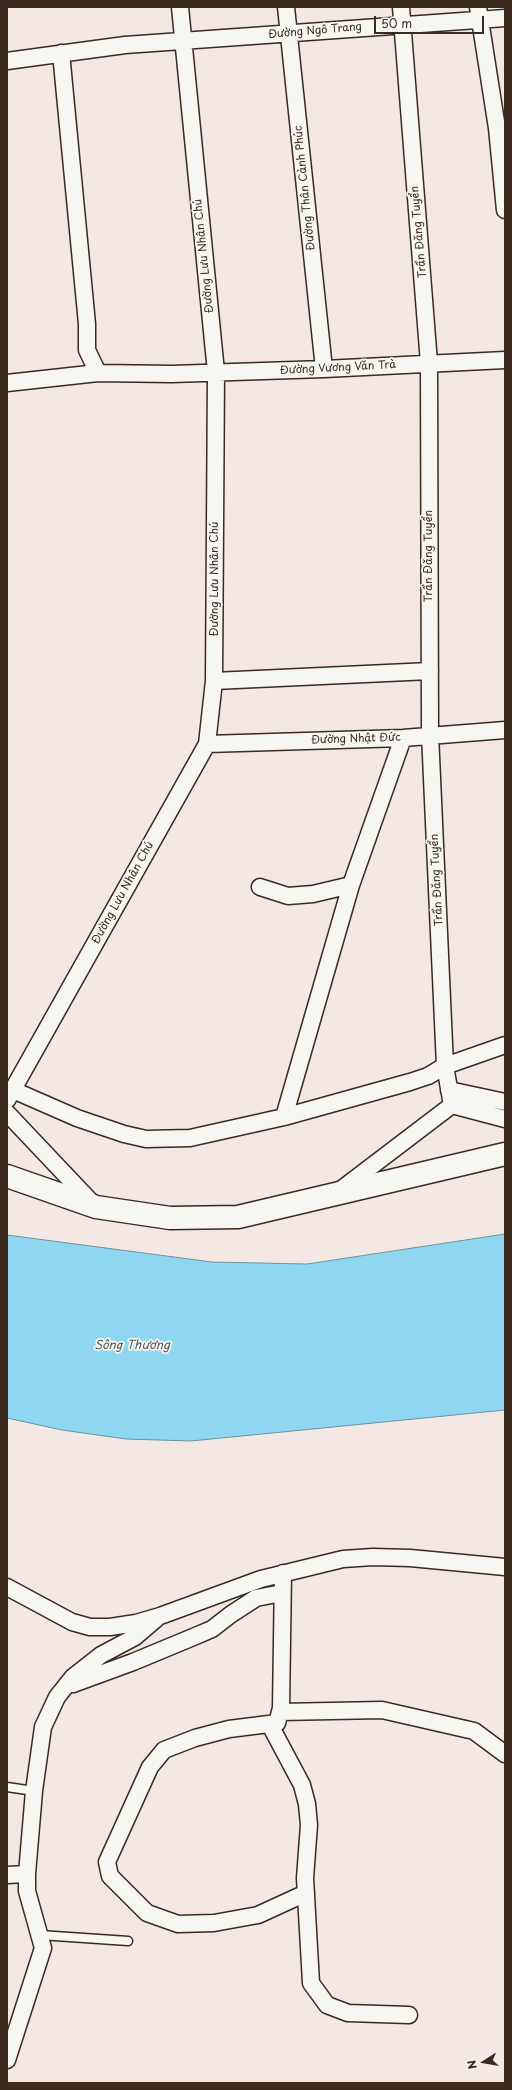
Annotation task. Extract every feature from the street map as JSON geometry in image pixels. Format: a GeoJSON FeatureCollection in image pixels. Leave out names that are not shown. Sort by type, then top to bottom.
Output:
{"type":"FeatureCollection","features":[{"type":"Feature","properties":{"kind":"street","name":"Đường Lưu Nhân Chú"},"geometry":{"type":"LineString","coordinates":[[10,1095],[207,744],[214,681],[216,372],[180,7]]}},
{"type":"Feature","properties":{"kind":"street","name":"Đường Thân Cảnh Phúc"},"geometry":{"type":"LineString","coordinates":[[286,7],[324,369]]}},
{"type":"Feature","properties":{"kind":"street","name":"Trần Đăng Tuyển"},"geometry":{"type":"LineString","coordinates":[[401,7],[429,363],[430,734],[445,1066],[450,1098]]}},
{"type":"Feature","properties":{"kind":"street","name":"Đường Ngô Trang"},"geometry":{"type":"LineString","coordinates":[[7,61],[124,45],[288,34],[402,24],[478,13],[505,18]]}},
{"type":"Feature","properties":{"kind":"street"},"geometry":{"type":"LineString","coordinates":[[478,13],[497,128],[505,210]]}},
{"type":"Feature","properties":{"kind":"street"},"geometry":{"type":"LineString","coordinates":[[61,53],[87,350],[98,373]]}},
{"type":"Feature","properties":{"kind":"street","name":"Đường Vương Văn Trà"},"geometry":{"type":"LineString","coordinates":[[7,384],[98,373],[172,374],[324,369],[505,360]]}},
{"type":"Feature","properties":{"kind":"street"},"geometry":{"type":"LineString","coordinates":[[214,681],[430,671]]}},
{"type":"Feature","properties":{"kind":"street","name":"Đường Nhật Đức"},"geometry":{"type":"LineString","coordinates":[[207,744],[404,738],[430,734],[505,730]]}},
{"type":"Feature","properties":{"kind":"street"},"geometry":{"type":"LineString","coordinates":[[284,1117],[351,885],[404,738]]}},
{"type":"Feature","properties":{"kind":"street"},"geometry":{"type":"LineString","coordinates":[[260,887],[288,896],[295,896],[351,885]]}},
{"type":"Feature","properties":{"kind":"street"},"geometry":{"type":"LineString","coordinates":[[10,1095],[124,1134],[146,1139],[190,1138],[284,1117],[410,1082],[428,1076],[445,1066],[505,1045]]}},
{"type":"Feature","properties":{"kind":"street"},"geometry":{"type":"LineString","coordinates":[[450,1098],[505,1119]]}},
{"type":"Feature","properties":{"kind":"street"},"geometry":{"type":"LineString","coordinates":[[333,1195],[450,1098],[505,1102]]}},
{"type":"Feature","properties":{"kind":"street"},"geometry":{"type":"LineString","coordinates":[[7,1113],[96,1207]]}},
{"type":"Feature","properties":{"kind":"street"},"geometry":{"type":"LineString","coordinates":[[7,1176],[96,1207],[170,1218],[238,1217],[505,1154]]}},
{"type":"Feature","properties":{"kind":"street"},"geometry":{"type":"LineString","coordinates":[[7,1587],[72,1622],[90,1627],[110,1627],[160,1616],[283,1573],[343,1559],[374,1556],[505,1567]]}},
{"type":"Feature","properties":{"kind":"street"},"geometry":{"type":"LineString","coordinates":[[283,1573],[280,1712],[278,1723],[229,1729],[195,1738],[164,1750],[150,1767],[107,1862],[110,1876],[147,1914],[178,1924],[214,1923],[258,1915],[306,1894]]}},
{"type":"Feature","properties":{"kind":"street"},"geometry":{"type":"LineString","coordinates":[[65,1686],[133,1662],[212,1629],[256,1598],[282,1593]]}},
{"type":"Feature","properties":{"kind":"street"},"geometry":{"type":"LineString","coordinates":[[7,2060],[43,1948],[27,1891],[27,1874],[34,1791],[43,1727],[53,1703],[73,1677],[101,1655],[135,1637],[160,1616]]}},
{"type":"Feature","properties":{"kind":"street"},"geometry":{"type":"LineString","coordinates":[[280,1712],[382,1710],[474,1731],[505,1754]]}},
{"type":"Feature","properties":{"kind":"street"},"geometry":{"type":"LineString","coordinates":[[270,1725],[302,1785],[307,1804],[309,1825],[305,1878],[311,1983],[327,2005],[348,2013],[409,2015]]}},
{"type":"Feature","properties":{"kind":"street"},"geometry":{"type":"LineString","coordinates":[[7,1875],[27,1874]]}},
{"type":"Feature","properties":{"kind":"lane"},"geometry":{"type":"LineString","coordinates":[[7,1787],[34,1791]]}},
{"type":"Feature","properties":{"kind":"lane"},"geometry":{"type":"LineString","coordinates":[[40,1935],[128,1941]]}},
{"type":"Feature","properties":{"kind":"water","name":"Sông Thương"},"geometry":{"type":"Polygon","coordinates":[[[505,1234],[505,1410],[191,1441],[126,1439],[62,1430],[7,1418],[7,1235],[212,1262],[307,1264],[505,1234]]]}}]}
